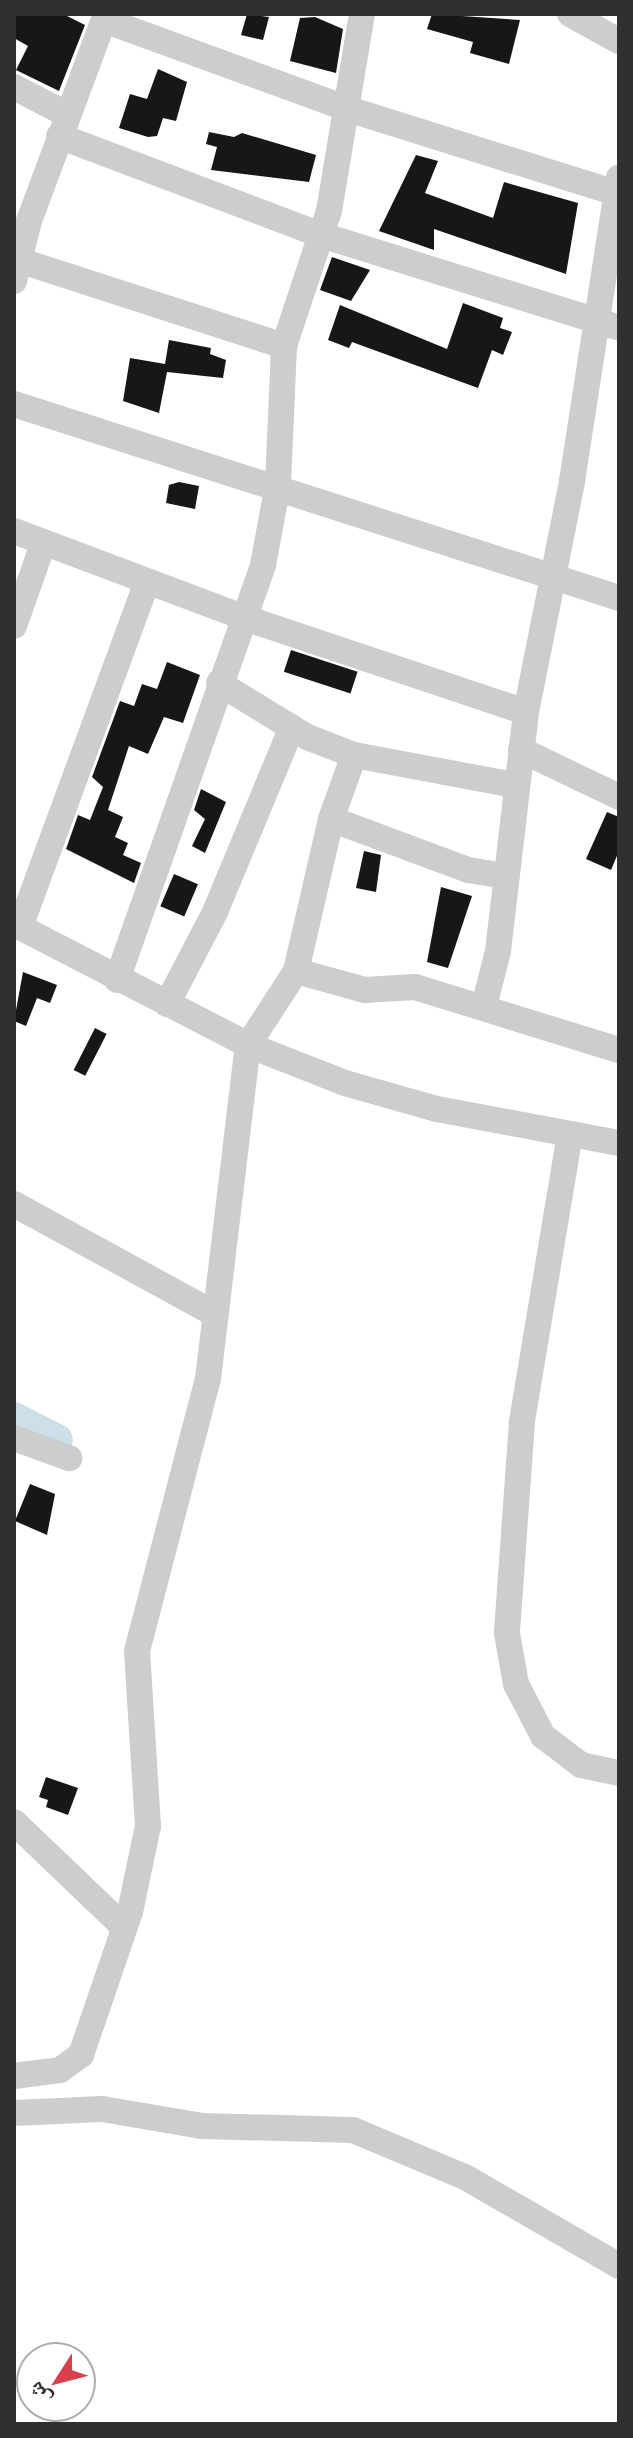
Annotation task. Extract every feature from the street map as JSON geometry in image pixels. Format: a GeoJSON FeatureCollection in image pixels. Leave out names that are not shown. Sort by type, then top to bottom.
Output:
{"type":"FeatureCollection","features":[{"type":"Feature","properties":{"kind":"street"},"geometry":{"type":"LineString","coordinates":[[117,980],[263,565],[278,484],[284,346],[318,234],[329,211],[362,14]]}},
{"type":"Feature","properties":{"kind":"street"},"geometry":{"type":"LineString","coordinates":[[570,14],[619,41]]}},
{"type":"Feature","properties":{"kind":"street"},"geometry":{"type":"LineString","coordinates":[[284,346],[16,270],[21,218],[63,125],[105,17],[348,109],[618,188],[593,321],[553,576],[526,712],[515,785],[507,876],[484,1006]]}},
{"type":"Feature","properties":{"kind":"street"},"geometry":{"type":"LineString","coordinates":[[14,87],[63,125],[318,234],[619,328]]}},
{"type":"Feature","properties":{"kind":"street"},"geometry":{"type":"LineString","coordinates":[[14,404],[278,484],[619,598]]}},
{"type":"Feature","properties":{"kind":"street"},"geometry":{"type":"LineString","coordinates":[[14,531],[245,618],[526,712]]}},
{"type":"Feature","properties":{"kind":"street"},"geometry":{"type":"LineString","coordinates":[[14,626],[43,544]]}},
{"type":"Feature","properties":{"kind":"street"},"geometry":{"type":"LineString","coordinates":[[147,582],[17,925],[117,980],[248,1045],[345,1083],[437,1109],[619,1143]]}},
{"type":"Feature","properties":{"kind":"street"},"geometry":{"type":"LineString","coordinates":[[219,683],[292,727],[354,755],[515,785]]}},
{"type":"Feature","properties":{"kind":"street"},"geometry":{"type":"LineString","coordinates":[[167,1004],[215,912],[292,727]]}},
{"type":"Feature","properties":{"kind":"street"},"geometry":{"type":"LineString","coordinates":[[521,750],[619,797]]}},
{"type":"Feature","properties":{"kind":"street"},"geometry":{"type":"LineString","coordinates":[[14,2076],[60,2070],[81,2055],[124,1927],[148,1826],[137,1651],[208,1379],[213,1313],[248,1045],[296,971],[331,819],[354,755]]}},
{"type":"Feature","properties":{"kind":"street"},"geometry":{"type":"LineString","coordinates":[[331,819],[468,870],[507,876]]}},
{"type":"Feature","properties":{"kind":"street"},"geometry":{"type":"LineString","coordinates":[[296,971],[365,990],[415,987],[619,1050]]}},
{"type":"Feature","properties":{"kind":"street"},"geometry":{"type":"LineString","coordinates":[[570,1134],[522,1422],[507,1633],[516,1684],[543,1736],[581,1765],[619,1773]]}},
{"type":"Feature","properties":{"kind":"street"},"geometry":{"type":"LineString","coordinates":[[14,1204],[213,1313]]}},
{"type":"Feature","properties":{"kind":"street"},"geometry":{"type":"LineString","coordinates":[[14,1438],[69,1458]]}},
{"type":"Feature","properties":{"kind":"street"},"geometry":{"type":"LineString","coordinates":[[14,1822],[124,1927]]}},
{"type":"Feature","properties":{"kind":"street"},"geometry":{"type":"LineString","coordinates":[[14,2113],[102,2109],[202,2126],[353,2130],[465,2177],[619,2266]]}},
{"type":"Feature","properties":{"kind":"building"},"geometry":{"type":"Polygon","coordinates":[[[14,14],[63,14],[85,25],[59,91],[16,70],[28,46],[14,38],[14,14]]]}},
{"type":"Feature","properties":{"kind":"building"},"geometry":{"type":"Polygon","coordinates":[[[247,14],[269,17],[263,40],[241,35],[247,14]]]}},
{"type":"Feature","properties":{"kind":"building"},"geometry":{"type":"Polygon","coordinates":[[[432,14],[520,20],[509,64],[470,53],[473,42],[427,29],[432,14]]]}},
{"type":"Feature","properties":{"kind":"building"},"geometry":{"type":"Polygon","coordinates":[[[315,17],[343,29],[336,73],[290,61],[300,18],[315,17]]]}},
{"type":"Feature","properties":{"kind":"building"},"geometry":{"type":"Polygon","coordinates":[[[158,69],[187,82],[176,121],[163,118],[157,136],[148,137],[119,128],[130,94],[147,99],[158,69]]]}},
{"type":"Feature","properties":{"kind":"building"},"geometry":{"type":"Polygon","coordinates":[[[209,132],[234,137],[242,133],[316,155],[309,182],[211,170],[217,147],[206,144],[209,132]]]}},
{"type":"Feature","properties":{"kind":"building"},"geometry":{"type":"Polygon","coordinates":[[[416,155],[438,161],[425,193],[493,218],[504,182],[578,203],[566,274],[434,229],[434,250],[379,231],[416,155]]]}},
{"type":"Feature","properties":{"kind":"building"},"geometry":{"type":"Polygon","coordinates":[[[332,257],[370,270],[351,301],[320,290],[332,257]]]}},
{"type":"Feature","properties":{"kind":"building"},"geometry":{"type":"Polygon","coordinates":[[[463,303],[503,318],[500,328],[512,332],[503,355],[492,350],[478,388],[352,342],[349,348],[328,340],[340,305],[447,349],[463,303]]]}},
{"type":"Feature","properties":{"kind":"building"},"geometry":{"type":"Polygon","coordinates":[[[169,340],[211,348],[210,354],[226,360],[223,378],[167,372],[159,413],[123,401],[130,358],[165,364],[169,340]]]}},
{"type":"Feature","properties":{"kind":"building"},"geometry":{"type":"Polygon","coordinates":[[[179,482],[199,486],[195,509],[166,503],[169,485],[179,482]]]}},
{"type":"Feature","properties":{"kind":"building"},"geometry":{"type":"Polygon","coordinates":[[[291,650],[358,672],[350,694],[284,672],[291,650]]]}},
{"type":"Feature","properties":{"kind":"building"},"geometry":{"type":"Polygon","coordinates":[[[167,662],[200,675],[183,723],[164,717],[148,754],[129,746],[108,810],[123,817],[115,837],[128,843],[123,855],[141,863],[134,883],[66,849],[78,815],[90,820],[103,787],[92,777],[120,701],[134,706],[142,684],[157,689],[167,662]]]}},
{"type":"Feature","properties":{"kind":"building"},"geometry":{"type":"Polygon","coordinates":[[[201,789],[226,802],[205,853],[192,846],[205,819],[194,810],[201,789]]]}},
{"type":"Feature","properties":{"kind":"building"},"geometry":{"type":"Polygon","coordinates":[[[607,812],[619,817],[619,851],[611,870],[586,859],[607,812]]]}},
{"type":"Feature","properties":{"kind":"building"},"geometry":{"type":"Polygon","coordinates":[[[364,851],[381,855],[376,892],[356,888],[364,851]]]}},
{"type":"Feature","properties":{"kind":"building"},"geometry":{"type":"Polygon","coordinates":[[[174,874],[198,884],[184,916],[160,906],[174,874]]]}},
{"type":"Feature","properties":{"kind":"building"},"geometry":{"type":"Polygon","coordinates":[[[441,887],[472,896],[448,968],[427,962],[441,887]]]}},
{"type":"Feature","properties":{"kind":"building"},"geometry":{"type":"Polygon","coordinates":[[[23,972],[57,985],[50,1003],[37,998],[26,1026],[14,1021],[23,972]]]}},
{"type":"Feature","properties":{"kind":"building"},"geometry":{"type":"Polygon","coordinates":[[[95,1028],[107,1034],[85,1076],[74,1070],[95,1028]]]}},
{"type":"Feature","properties":{"kind":"building"},"geometry":{"type":"Polygon","coordinates":[[[30,1484],[55,1494],[47,1535],[15,1521],[30,1484]]]}},
{"type":"Feature","properties":{"kind":"building"},"geometry":{"type":"Polygon","coordinates":[[[46,1777],[78,1788],[68,1815],[46,1807],[48,1800],[39,1797],[46,1777]]]}},
{"type":"Feature","properties":{"kind":"waterway"},"geometry":{"type":"LineString","coordinates":[[14,1418],[57,1440]]}}]}
